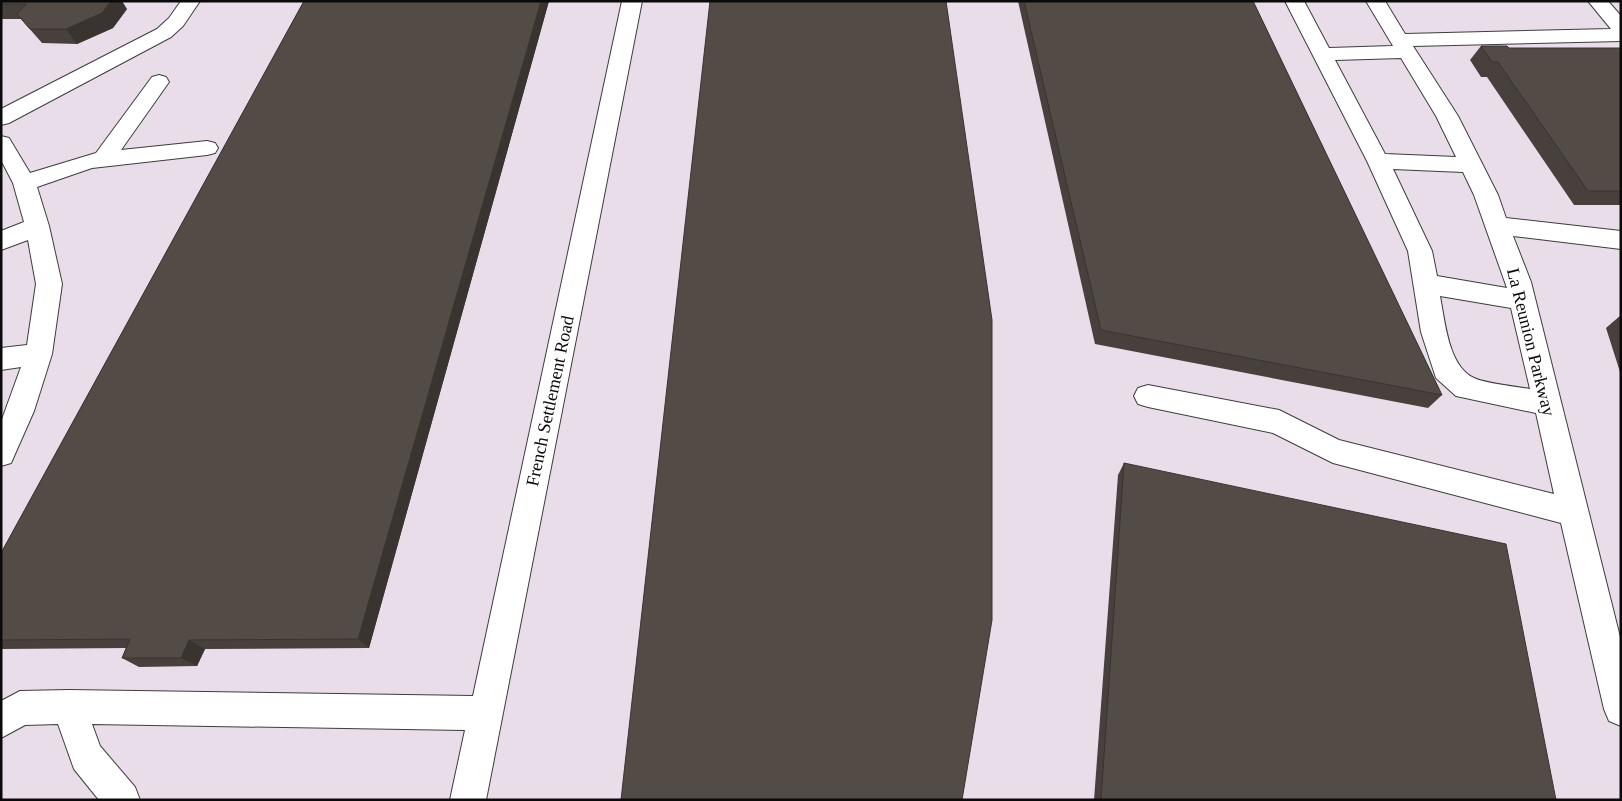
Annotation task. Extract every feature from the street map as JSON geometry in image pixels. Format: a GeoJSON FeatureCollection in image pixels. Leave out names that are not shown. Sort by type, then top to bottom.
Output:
{"type":"FeatureCollection","features":[{"type":"Feature","properties":{"kind":"street"},"geometry":{"type":"LineString","coordinates":[[1,118],[164,33],[176,22],[191,1]]}},
{"type":"Feature","properties":{"kind":"street","name":"French Settlement Road"},"geometry":{"type":"LineString","coordinates":[[468,800],[632,1]]}},
{"type":"Feature","properties":{"kind":"street"},"geometry":{"type":"LineString","coordinates":[[1294,1],[1324,54],[1420,251],[1434,332],[1444,370],[1466,388],[1547,404]]}},
{"type":"Feature","properties":{"kind":"street","name":"La Reunion Parkway"},"geometry":{"type":"LineString","coordinates":[[1375,1],[1447,116],[1472,165],[1486,195],[1518,282],[1621,709]]}},
{"type":"Feature","properties":{"kind":"street"},"geometry":{"type":"LineString","coordinates":[[1597,1],[1621,28]]}},
{"type":"Feature","properties":{"kind":"street"},"geometry":{"type":"LineString","coordinates":[[1324,54],[1403,46],[1621,35]]}},
{"type":"Feature","properties":{"kind":"street"},"geometry":{"type":"LineString","coordinates":[[102,159],[159,82]]}},
{"type":"Feature","properties":{"kind":"street"},"geometry":{"type":"LineString","coordinates":[[1,143],[11,157],[24,183],[37,226],[49,284],[39,354],[20,411],[1,454]]}},
{"type":"Feature","properties":{"kind":"street"},"geometry":{"type":"LineString","coordinates":[[24,183],[90,161],[207,148]]}},
{"type":"Feature","properties":{"kind":"street"},"geometry":{"type":"LineString","coordinates":[[1378,162],[1472,165]]}},
{"type":"Feature","properties":{"kind":"street"},"geometry":{"type":"LineString","coordinates":[[1497,225],[1621,240]]}},
{"type":"Feature","properties":{"kind":"street"},"geometry":{"type":"LineString","coordinates":[[1,241],[37,226]]}},
{"type":"Feature","properties":{"kind":"street"},"geometry":{"type":"LineString","coordinates":[[1426,284],[1522,300]]}},
{"type":"Feature","properties":{"kind":"street"},"geometry":{"type":"LineString","coordinates":[[1,358],[39,354]]}},
{"type":"Feature","properties":{"kind":"street"},"geometry":{"type":"LineString","coordinates":[[1148,396],[1279,422],[1333,451],[1572,512]]}},
{"type":"Feature","properties":{"kind":"street"},"geometry":{"type":"LineString","coordinates":[[70,707],[86,757],[122,800]]}},
{"type":"Feature","properties":{"kind":"street"},"geometry":{"type":"LineString","coordinates":[[1,721],[20,708],[70,707],[486,713]]}},
{"type":"Feature","properties":{"kind":"shaded area"},"geometry":{"type":"Polygon","coordinates":[[[1,1],[1621,1],[1621,800],[1,800],[1,1]]]}},
{"type":"Feature","properties":{"kind":"building"},"geometry":{"type":"Polygon","coordinates":[[[1,1],[111,1],[102,13],[66,29],[30,29],[17,14],[26,4],[1,4],[1,1]]]}},
{"type":"Feature","properties":{"kind":"building"},"geometry":{"type":"Polygon","coordinates":[[[304,1],[541,1],[358,639],[189,640],[181,658],[122,658],[130,639],[1,640],[1,553],[304,1]]]}},
{"type":"Feature","properties":{"kind":"building"},"geometry":{"type":"Polygon","coordinates":[[[710,1],[946,1],[992,320],[992,620],[962,800],[621,800],[710,1]]]}},
{"type":"Feature","properties":{"kind":"building"},"geometry":{"type":"Polygon","coordinates":[[[1024,1],[1253,1],[1442,395],[1101,330],[1024,1]]]}},
{"type":"Feature","properties":{"kind":"building"},"geometry":{"type":"Polygon","coordinates":[[[1481,46],[1507,46],[1509,48],[1621,48],[1621,191],[1588,191],[1498,62],[1492,62],[1481,46]]]}},
{"type":"Feature","properties":{"kind":"building"},"geometry":{"type":"Polygon","coordinates":[[[1124,463],[1506,544],[1556,800],[1101,800],[1124,463]]]}}]}
